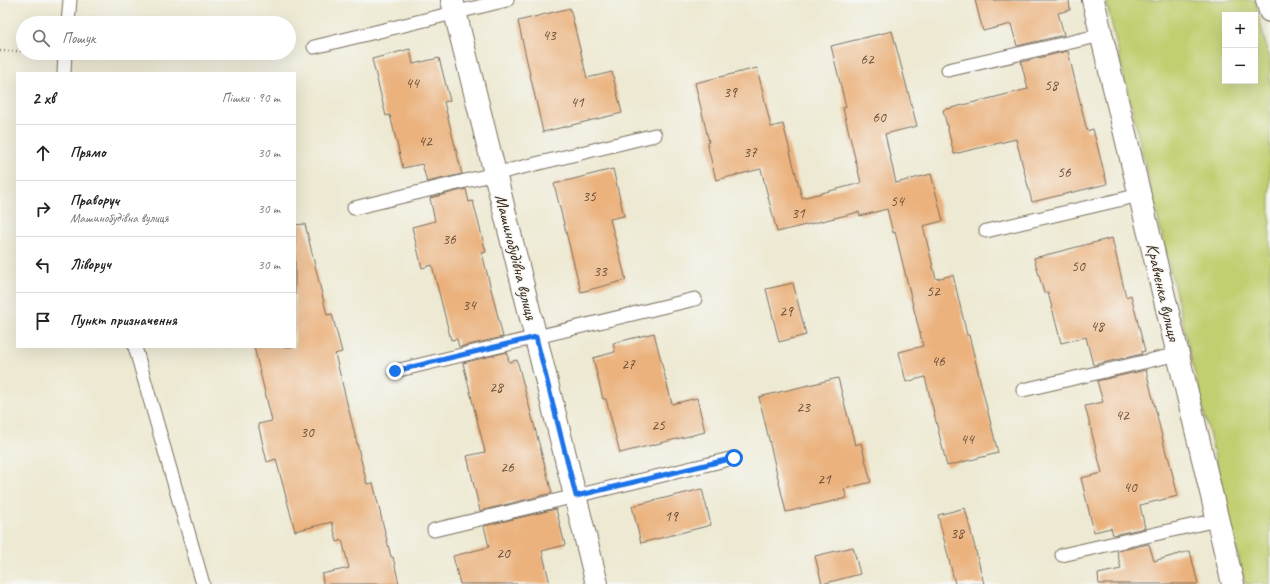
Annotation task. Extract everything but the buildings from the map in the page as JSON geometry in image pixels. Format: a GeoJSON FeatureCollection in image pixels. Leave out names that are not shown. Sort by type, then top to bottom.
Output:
{"type":"FeatureCollection","features":[{"type":"Feature","properties":{"kind":"street","name":"Кравченка вулиця"},"geometry":{"type":"LineString","coordinates":[[1093,0],[1233,584]]}},
{"type":"Feature","properties":{"kind":"street"},"geometry":{"type":"LineString","coordinates":[[1267,0],[1270,11]]}},
{"type":"Feature","properties":{"kind":"street","name":"Машинобудівна вулиця"},"geometry":{"type":"LineString","coordinates":[[454,6],[598,584]]}},
{"type":"Feature","properties":{"kind":"lane"},"geometry":{"type":"LineString","coordinates":[[69,16],[70,0]]}},
{"type":"Feature","properties":{"kind":"lane"},"geometry":{"type":"LineString","coordinates":[[314,47],[454,6],[507,0]]}},
{"type":"Feature","properties":{"kind":"lane"},"geometry":{"type":"LineString","coordinates":[[948,70],[1102,34]]}},
{"type":"Feature","properties":{"kind":"lane"},"geometry":{"type":"LineString","coordinates":[[64,72],[65,60]]}},
{"type":"Feature","properties":{"kind":"lane"},"geometry":{"type":"LineString","coordinates":[[354,208],[655,135]]}},
{"type":"Feature","properties":{"kind":"lane"},"geometry":{"type":"LineString","coordinates":[[986,231],[1140,195]]}},
{"type":"Feature","properties":{"kind":"lane"},"geometry":{"type":"LineString","coordinates":[[395,371],[695,298]]}},
{"type":"Feature","properties":{"kind":"lane"},"geometry":{"type":"LineString","coordinates":[[136,348],[203,584]]}},
{"type":"Feature","properties":{"kind":"lane"},"geometry":{"type":"LineString","coordinates":[[1023,390],[1178,354]]}},
{"type":"Feature","properties":{"kind":"lane"},"geometry":{"type":"LineString","coordinates":[[434,530],[734,458]]}},
{"type":"Feature","properties":{"kind":"lane"},"geometry":{"type":"LineString","coordinates":[[1062,555],[1217,520]]}},
{"type":"Feature","properties":{"kind":"path"},"geometry":{"type":"LineString","coordinates":[[0,51],[16,51]]}},
{"type":"Feature","properties":{"kind":"green space"},"geometry":{"type":"Polygon","coordinates":[[[1106,0],[1255,0],[1258,12],[1222,12],[1222,84],[1258,84],[1258,13],[1270,63],[1270,584],[1245,584],[1106,0]]]}},
{"type":"Feature","properties":{"kind":"route"},"geometry":{"type":"LineString","coordinates":[[395,371],[536,337],[576,496],[734,458]]}}]}
